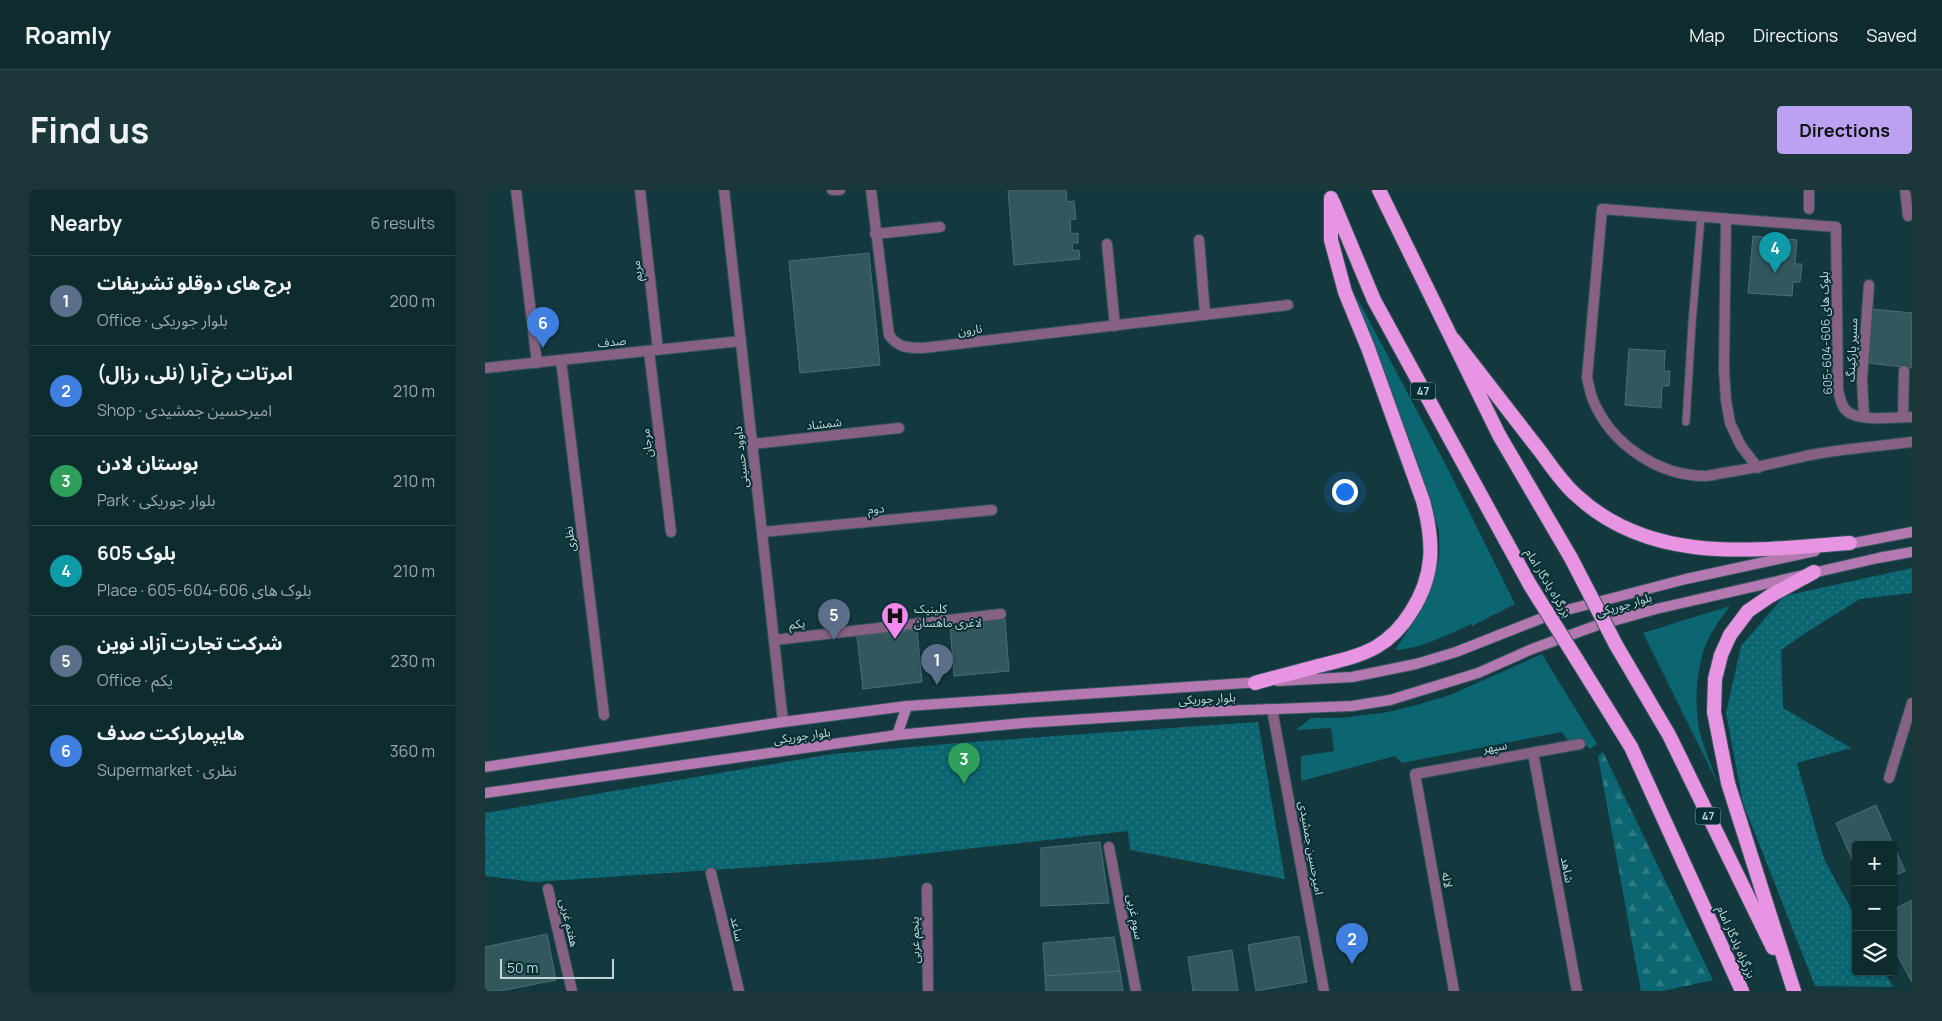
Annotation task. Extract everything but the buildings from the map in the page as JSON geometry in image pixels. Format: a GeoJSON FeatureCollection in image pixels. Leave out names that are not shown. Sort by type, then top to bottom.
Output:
{"type":"FeatureCollection","features":[{"type":"Feature","properties":{"kind":"highway","name":"47"},"geometry":{"type":"LineString","coordinates":[[1379,190],[1499,434],[1571,558],[1616,645],[1669,735],[1794,991]]}},
{"type":"Feature","properties":{"kind":"highway"},"geometry":{"type":"LineString","coordinates":[[1255,683],[1354,657],[1377,646],[1405,621],[1422,591],[1428,576],[1431,557],[1429,523],[1423,501],[1368,348],[1345,292],[1331,240],[1330,194]]}},
{"type":"Feature","properties":{"kind":"highway","name":"بزرگراه یادگار امام"},"geometry":{"type":"LineString","coordinates":[[1330,194],[1374,300],[1530,585],[1631,747],[1741,991]]}},
{"type":"Feature","properties":{"kind":"highway"},"geometry":{"type":"LineString","coordinates":[[1454,340],[1575,495],[1607,519],[1637,534],[1663,542],[1707,549],[1753,550],[1851,544]]}},
{"type":"Feature","properties":{"kind":"highway"},"geometry":{"type":"LineString","coordinates":[[1794,991],[1728,783],[1715,712],[1715,679],[1721,656],[1730,635],[1748,611],[1814,572]]}},
{"type":"Feature","properties":{"kind":"main road","name":"بلوار جوریکی"},"geometry":{"type":"LineString","coordinates":[[485,767],[783,722],[907,706],[1351,677],[1416,664],[1455,652],[1555,613],[1686,578],[1912,532]]}},
{"type":"Feature","properties":{"kind":"main road","name":"بلوار جوریکی"},"geometry":{"type":"LineString","coordinates":[[485,793],[897,735],[1033,722],[1352,706],[1390,700],[1479,673],[1532,649],[1595,626],[1656,609],[1814,572],[1912,552]]}},
{"type":"Feature","properties":{"kind":"main road"},"geometry":{"type":"LineString","coordinates":[[897,735],[907,706]]}},
{"type":"Feature","properties":{"kind":"street"},"geometry":{"type":"LineString","coordinates":[[516,190],[537,363]]}},
{"type":"Feature","properties":{"kind":"street","name":"مریم"},"geometry":{"type":"LineString","coordinates":[[640,190],[654,350]]}},
{"type":"Feature","properties":{"kind":"street","name":"داوود حسینی"},"geometry":{"type":"LineString","coordinates":[[724,190],[783,722]]}},
{"type":"Feature","properties":{"kind":"street","name":"نارون"},"geometry":{"type":"LineString","coordinates":[[871,190],[889,335],[893,342],[900,347],[923,348],[1289,304]]}},
{"type":"Feature","properties":{"kind":"street"},"geometry":{"type":"LineString","coordinates":[[1809,190],[1809,209]]}},
{"type":"Feature","properties":{"kind":"street"},"geometry":{"type":"LineString","coordinates":[[1905,190],[1908,216]]}},
{"type":"Feature","properties":{"kind":"street"},"geometry":{"type":"LineString","coordinates":[[1758,468],[1741,446],[1730,423],[1726,400],[1724,370],[1726,219],[1602,209],[1587,378],[1592,399],[1603,420],[1619,440],[1640,456],[1679,472],[1706,476],[1758,468],[1838,450],[1912,442]]}},
{"type":"Feature","properties":{"kind":"street","name":"بلوک های 606-604-605"},"geometry":{"type":"LineString","coordinates":[[1726,219],[1836,227],[1838,390],[1841,403],[1848,412],[1864,417],[1907,417]]}},
{"type":"Feature","properties":{"kind":"street"},"geometry":{"type":"LineString","coordinates":[[875,234],[940,228]]}},
{"type":"Feature","properties":{"kind":"street"},"geometry":{"type":"LineString","coordinates":[[1199,240],[1205,314]]}},
{"type":"Feature","properties":{"kind":"street"},"geometry":{"type":"LineString","coordinates":[[1107,244],[1115,326]]}},
{"type":"Feature","properties":{"kind":"street","name":"مسیر پارکینگ"},"geometry":{"type":"LineString","coordinates":[[1864,417],[1862,380],[1869,285]]}},
{"type":"Feature","properties":{"kind":"street","name":"صدف"},"geometry":{"type":"LineString","coordinates":[[485,368],[741,341]]}},
{"type":"Feature","properties":{"kind":"street","name":"مرجان"},"geometry":{"type":"LineString","coordinates":[[654,350],[671,532]]}},
{"type":"Feature","properties":{"kind":"street","name":"نظری"},"geometry":{"type":"LineString","coordinates":[[561,360],[604,715]]}},
{"type":"Feature","properties":{"kind":"street"},"geometry":{"type":"LineString","coordinates":[[1904,371],[1907,417]]}},
{"type":"Feature","properties":{"kind":"street","name":"شمشاد"},"geometry":{"type":"LineString","coordinates":[[752,444],[899,428]]}},
{"type":"Feature","properties":{"kind":"street","name":"دوم"},"geometry":{"type":"LineString","coordinates":[[762,532],[991,510]]}},
{"type":"Feature","properties":{"kind":"street","name":"یکم"},"geometry":{"type":"LineString","coordinates":[[774,640],[1001,614]]}},
{"type":"Feature","properties":{"kind":"street"},"geometry":{"type":"LineString","coordinates":[[1889,778],[1912,703]]}},
{"type":"Feature","properties":{"kind":"street","name":"امیرحسین جمشیدی"},"geometry":{"type":"LineString","coordinates":[[1272,709],[1324,991]]}},
{"type":"Feature","properties":{"kind":"street","name":"سپهر"},"geometry":{"type":"LineString","coordinates":[[1415,774],[1580,744]]}},
{"type":"Feature","properties":{"kind":"street","name":"شاهد"},"geometry":{"type":"LineString","coordinates":[[1533,753],[1577,991]]}},
{"type":"Feature","properties":{"kind":"street","name":"لاله"},"geometry":{"type":"LineString","coordinates":[[1415,774],[1453,991]]}},
{"type":"Feature","properties":{"kind":"street","name":"سوم غربی"},"geometry":{"type":"LineString","coordinates":[[1109,847],[1135,991]]}},
{"type":"Feature","properties":{"kind":"street","name":"ساعد"},"geometry":{"type":"LineString","coordinates":[[711,872],[739,991]]}},
{"type":"Feature","properties":{"kind":"street","name":"پنجم غربی"},"geometry":{"type":"LineString","coordinates":[[927,888],[928,991]]}},
{"type":"Feature","properties":{"kind":"street","name":"هفتم غربی"},"geometry":{"type":"LineString","coordinates":[[548,889],[572,991]]}},
{"type":"Feature","properties":{"kind":"lane"},"geometry":{"type":"LineString","coordinates":[[1686,422],[1701,217]]}},
{"type":"Feature","properties":{"kind":"green space"},"geometry":{"type":"Polygon","coordinates":[[[1355,294],[1450,473],[1515,604],[1472,626],[1472,624],[1434,640],[1405,649],[1395,650],[1428,595],[1439,558],[1439,530],[1355,294]]]}},
{"type":"Feature","properties":{"kind":"green space"},"geometry":{"type":"Polygon","coordinates":[[[1912,568],[1912,593],[1860,599],[1781,650],[1783,708],[1851,748],[1797,763],[1824,859],[1852,911],[1852,976],[1887,976],[1893,987],[1815,986],[1743,803],[1726,713],[1741,646],[1784,596],[1912,568]]]}},
{"type":"Feature","properties":{"kind":"green space"},"geometry":{"type":"Polygon","coordinates":[[[1730,606],[1715,626],[1704,649],[1699,669],[1697,691],[1697,713],[1700,733],[1718,784],[1643,633],[1730,606]]]}},
{"type":"Feature","properties":{"kind":"green space"},"geometry":{"type":"Polygon","coordinates":[[[1542,654],[1597,744],[1590,749],[1580,740],[1569,742],[1562,732],[1402,763],[1395,756],[1301,781],[1301,756],[1334,751],[1331,728],[1296,730],[1311,718],[1341,718],[1389,712],[1417,705],[1450,695],[1542,654]]]}},
{"type":"Feature","properties":{"kind":"green space"},"geometry":{"type":"Polygon","coordinates":[[[1258,722],[1285,879],[1130,850],[1128,831],[875,859],[534,882],[485,876],[485,813],[832,754],[970,742],[1258,722]]]}},
{"type":"Feature","properties":{"kind":"green space"},"geometry":{"type":"Polygon","coordinates":[[[1603,752],[1713,980],[1663,991],[1641,991],[1598,756],[1603,752]]]}},
{"type":"Feature","properties":{"kind":"place","name":"بلوک 605"},"geometry":{"type":"Point","coordinates":[1775,273]}},
{"type":"Feature","properties":{"kind":"place","name":"هایپرمارکت صدف"},"geometry":{"type":"Point","coordinates":[543,348]}},
{"type":"Feature","properties":{"kind":"place","name":"شرکت تجارت آزاد نوین"},"geometry":{"type":"Point","coordinates":[834,640]}},
{"type":"Feature","properties":{"kind":"place","name":"کلینیک لاغری ماهسان"},"geometry":{"type":"Point","coordinates":[895,640]}},
{"type":"Feature","properties":{"kind":"place","name":"برج های دوقلو تشریفات"},"geometry":{"type":"Point","coordinates":[937,685]}},
{"type":"Feature","properties":{"kind":"place","name":"بوستان لادن"},"geometry":{"type":"Point","coordinates":[964,784]}},
{"type":"Feature","properties":{"kind":"place","name":"امرتات رخ آرا (نلی، رزال)"},"geometry":{"type":"Point","coordinates":[1352,964]}}]}
